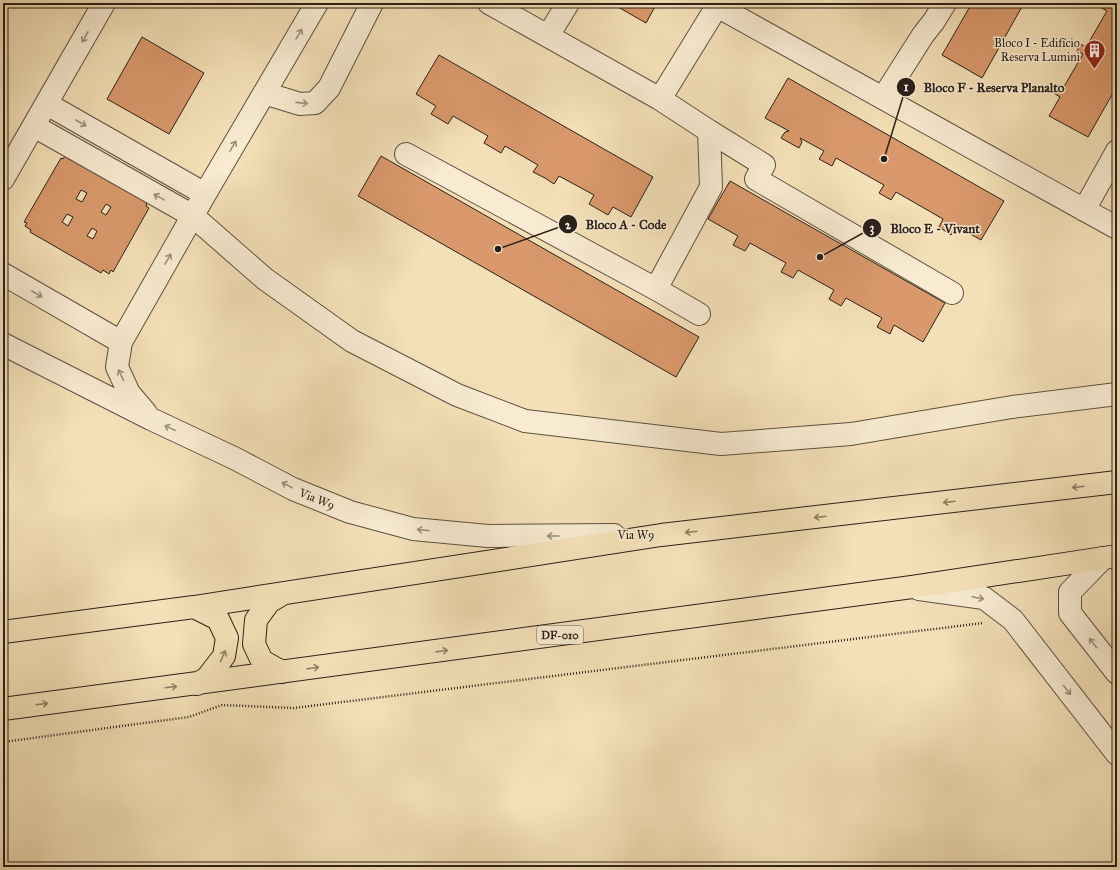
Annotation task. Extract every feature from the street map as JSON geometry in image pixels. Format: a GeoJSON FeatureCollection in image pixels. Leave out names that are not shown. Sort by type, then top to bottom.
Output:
{"type":"FeatureCollection","features":[{"type":"Feature","properties":{"kind":"main road"},"geometry":{"type":"LineString","coordinates":[[3,632],[194,607],[662,535],[1117,482]]}},
{"type":"Feature","properties":{"kind":"main road","name":"DF-010"},"geometry":{"type":"LineString","coordinates":[[3,709],[912,588],[1110,557]]}},
{"type":"Feature","properties":{"kind":"main road"},"geometry":{"type":"LineString","coordinates":[[282,672],[262,660],[254,644],[256,620],[269,602],[284,593]]}},
{"type":"Feature","properties":{"kind":"main road"},"geometry":{"type":"LineString","coordinates":[[194,607],[218,619],[227,638],[224,656],[207,678],[197,684]]}},
{"type":"Feature","properties":{"kind":"street"},"geometry":{"type":"LineString","coordinates":[[3,180],[11,148],[34,126],[104,3]]}},
{"type":"Feature","properties":{"kind":"street"},"geometry":{"type":"LineString","coordinates":[[151,419],[129,393],[117,367],[121,342],[205,194],[317,3]]}},
{"type":"Feature","properties":{"kind":"street"},"geometry":{"type":"LineString","coordinates":[[264,93],[300,104],[315,103],[329,88],[372,3]]}},
{"type":"Feature","properties":{"kind":"street"},"geometry":{"type":"LineString","coordinates":[[489,3],[660,99],[764,165],[756,179],[952,293]]}},
{"type":"Feature","properties":{"kind":"street"},"geometry":{"type":"LineString","coordinates":[[548,36],[568,3]]}},
{"type":"Feature","properties":{"kind":"street"},"geometry":{"type":"LineString","coordinates":[[883,98],[945,3]]}},
{"type":"Feature","properties":{"kind":"street"},"geometry":{"type":"LineString","coordinates":[[660,99],[718,5],[1117,228]]}},
{"type":"Feature","properties":{"kind":"street"},"geometry":{"type":"LineString","coordinates":[[47,104],[205,194]]}},
{"type":"Feature","properties":{"kind":"street"},"geometry":{"type":"LineString","coordinates":[[34,126],[193,216],[265,279],[352,341],[457,395],[525,421],[721,444],[851,434],[1012,406],[1117,394]]}},
{"type":"Feature","properties":{"kind":"street"},"geometry":{"type":"LineString","coordinates":[[656,289],[711,187],[709,131]]}},
{"type":"Feature","properties":{"kind":"street"},"geometry":{"type":"LineString","coordinates":[[1084,210],[1117,151]]}},
{"type":"Feature","properties":{"kind":"street"},"geometry":{"type":"LineString","coordinates":[[406,154],[656,289],[699,314]]}},
{"type":"Feature","properties":{"kind":"street"},"geometry":{"type":"LineString","coordinates":[[3,274],[121,342]]}},
{"type":"Feature","properties":{"kind":"street","name":"Via W9"},"geometry":{"type":"LineString","coordinates":[[3,344],[151,419],[234,458],[293,489],[350,512],[414,529],[488,536],[662,535]]}},
{"type":"Feature","properties":{"kind":"street"},"geometry":{"type":"LineString","coordinates":[[1110,557],[1070,592],[1070,613],[1117,673]]}},
{"type":"Feature","properties":{"kind":"street"},"geometry":{"type":"LineString","coordinates":[[912,588],[984,598],[1013,620],[1117,754]]}},
{"type":"Feature","properties":{"kind":"path"},"geometry":{"type":"LineString","coordinates":[[3,742],[189,717],[222,705],[294,708],[1013,620]]}},
{"type":"Feature","properties":{"kind":"building"},"geometry":{"type":"Polygon","coordinates":[[[611,3],[657,3],[646,23],[611,3]]]}},
{"type":"Feature","properties":{"kind":"building"},"geometry":{"type":"Polygon","coordinates":[[[972,3],[1024,3],[982,78],[942,55],[972,3]]]}},
{"type":"Feature","properties":{"kind":"building","name":"Bloco I - Edifício Reserva Lumini"},"geometry":{"type":"Polygon","coordinates":[[[1103,3],[1117,3],[1117,86],[1088,137],[1049,116],[1060,97],[1052,92],[1055,86],[1062,90],[1083,54],[1077,51],[1080,44],[1086,47],[1107,11],[1100,7],[1103,3]]]}},
{"type":"Feature","properties":{"kind":"building"},"geometry":{"type":"Polygon","coordinates":[[[142,37],[204,73],[169,134],[107,99],[142,37]]]}},
{"type":"Feature","properties":{"kind":"building"},"geometry":{"type":"Polygon","coordinates":[[[439,55],[653,177],[631,217],[613,207],[608,215],[589,204],[594,195],[559,176],[554,184],[533,172],[538,165],[505,146],[501,153],[484,143],[488,136],[453,116],[448,124],[431,114],[436,106],[416,94],[439,55]]]}},
{"type":"Feature","properties":{"kind":"building"},"geometry":{"type":"Polygon","coordinates":[[[788,78],[1004,201],[981,240],[956,226],[951,235],[939,227],[943,219],[896,192],[891,200],[879,193],[884,185],[836,158],[832,166],[819,159],[824,151],[800,138],[802,142],[799,148],[781,138],[785,132],[789,131],[765,118],[788,78]]]}},
{"type":"Feature","properties":{"kind":"building"},"geometry":{"type":"Polygon","coordinates":[[[65,156],[71,160],[72,156],[144,197],[142,200],[147,203],[146,206],[149,208],[113,272],[111,270],[109,274],[103,270],[101,273],[30,232],[31,230],[25,226],[27,223],[24,222],[61,158],[63,159],[65,156]],[[81,190],[76,199],[82,202],[87,193],[81,190]],[[106,204],[101,212],[106,215],[111,207],[106,204]],[[67,214],[62,222],[68,226],[73,217],[67,214]],[[92,228],[87,236],[93,239],[97,231],[92,228]]]}},
{"type":"Feature","properties":{"kind":"building"},"geometry":{"type":"Polygon","coordinates":[[[381,156],[699,337],[676,377],[358,196],[381,156]]]}},
{"type":"Feature","properties":{"kind":"building"},"geometry":{"type":"Polygon","coordinates":[[[730,181],[945,303],[923,342],[894,325],[890,334],[877,327],[882,318],[846,298],[841,306],[829,299],[834,290],[798,270],[793,278],[781,272],[786,263],[750,243],[745,251],[733,245],[738,236],[708,219],[730,181]]]}},
{"type":"Feature","properties":{"kind":"place","name":"Bloco I - Edifício Reserva Lumini"},"geometry":{"type":"Point","coordinates":[1095,70]}},
{"type":"Feature","properties":{"kind":"place","name":"Bloco F - Reserva Planalto"},"geometry":{"type":"Point","coordinates":[884,159]}},
{"type":"Feature","properties":{"kind":"place","name":"Bloco A - Code"},"geometry":{"type":"Point","coordinates":[498,249]}},
{"type":"Feature","properties":{"kind":"place","name":"Bloco E - Vivant"},"geometry":{"type":"Point","coordinates":[820,257]}}]}
